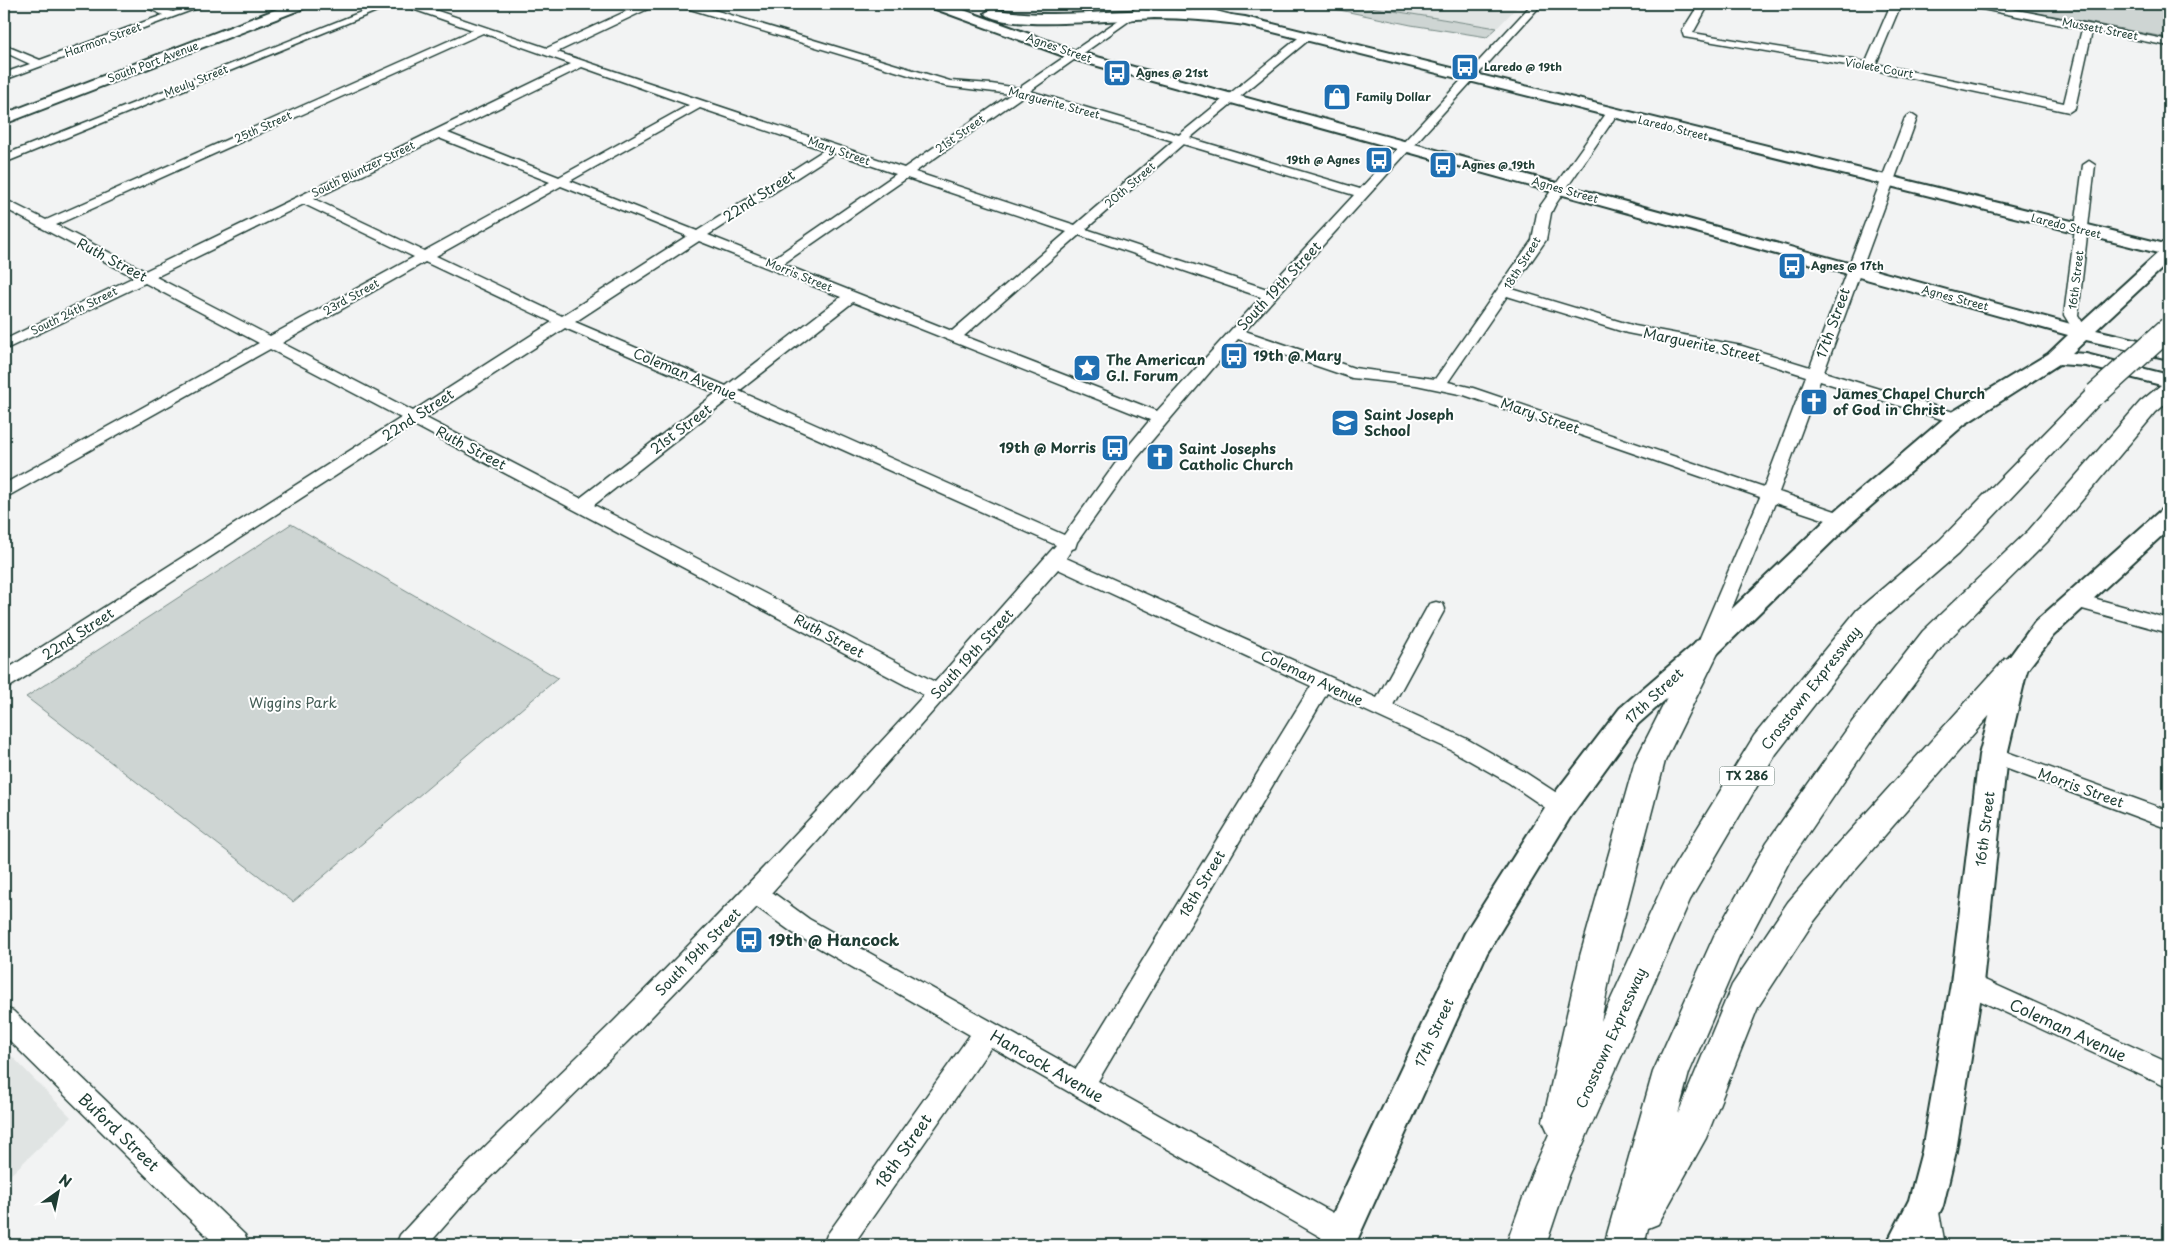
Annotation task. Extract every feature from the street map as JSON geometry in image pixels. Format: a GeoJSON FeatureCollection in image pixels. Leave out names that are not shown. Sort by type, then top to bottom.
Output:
{"type":"FeatureCollection","features":[{"type":"Feature","properties":{"kind":"highway","name":"Crosstown Expressway"},"geometry":{"type":"LineString","coordinates":[[1526,1245],[1551,1173],[1677,891],[1766,745],[1867,617],[1949,547],[2096,394],[2169,328]]}},
{"type":"Feature","properties":{"kind":"highway"},"geometry":{"type":"LineString","coordinates":[[1625,1243],[1672,1072],[1726,947],[1778,852],[1862,731],[1933,638],[2038,536],[2159,399]]}},
{"type":"Feature","properties":{"kind":"highway"},"geometry":{"type":"LineString","coordinates":[[1551,1173],[1597,956],[1650,761],[1706,649]]}},
{"type":"Feature","properties":{"kind":"highway"},"geometry":{"type":"LineString","coordinates":[[1625,1243],[1693,1125],[1744,998],[1800,914],[1840,864],[2015,667]]}},
{"type":"Feature","properties":{"kind":"main road","name":"South Port Avenue"},"geometry":{"type":"LineString","coordinates":[[4,119],[302,4]]}},
{"type":"Feature","properties":{"kind":"main road","name":"Agnes Street"},"geometry":{"type":"LineString","coordinates":[[935,4],[1074,55],[2082,333],[2169,353]]}},
{"type":"Feature","properties":{"kind":"main road"},"geometry":{"type":"LineString","coordinates":[[948,4],[1005,16],[1036,20],[1185,14],[1245,21]]}},
{"type":"Feature","properties":{"kind":"main road","name":"Laredo Street"},"geometry":{"type":"LineString","coordinates":[[1245,21],[2169,251]]}},
{"type":"Feature","properties":{"kind":"main road"},"geometry":{"type":"LineString","coordinates":[[1706,649],[1841,519],[1957,419],[2055,358],[2169,251]]}},
{"type":"Feature","properties":{"kind":"main road"},"geometry":{"type":"LineString","coordinates":[[2106,311],[2137,346]]}},
{"type":"Feature","properties":{"kind":"main road"},"geometry":{"type":"LineString","coordinates":[[2055,358],[2086,360],[2169,381]]}},
{"type":"Feature","properties":{"kind":"main road","name":"16th Street"},"geometry":{"type":"LineString","coordinates":[[1904,1245],[1925,1206],[1939,1151],[1967,984],[1993,755],[2015,667],[2044,629],[2169,516]]}},
{"type":"Feature","properties":{"kind":"main road","name":"17th Street"},"geometry":{"type":"LineString","coordinates":[[1338,1239],[1476,943],[1561,807],[1629,716],[1706,649]]}},
{"type":"Feature","properties":{"kind":"street"},"geometry":{"type":"LineString","coordinates":[[144,4],[172,15]]}},
{"type":"Feature","properties":{"kind":"street","name":"Harmon Street"},"geometry":{"type":"LineString","coordinates":[[4,77],[203,4]]}},
{"type":"Feature","properties":{"kind":"street","name":"Meuly Street"},"geometry":{"type":"LineString","coordinates":[[4,159],[389,4]]}},
{"type":"Feature","properties":{"kind":"street","name":"Mary Street"},"geometry":{"type":"LineString","coordinates":[[408,4],[699,104],[1270,295]]}},
{"type":"Feature","properties":{"kind":"street"},"geometry":{"type":"LineString","coordinates":[[547,52],[650,4]]}},
{"type":"Feature","properties":{"kind":"street","name":"Marguerite Street"},"geometry":{"type":"LineString","coordinates":[[684,4],[949,84],[991,87],[1021,92],[1364,194]]}},
{"type":"Feature","properties":{"kind":"street","name":"21st Street"},"geometry":{"type":"LineString","coordinates":[[773,265],[1148,4]]}},
{"type":"Feature","properties":{"kind":"street","name":"Laredo Street"},"geometry":{"type":"LineString","coordinates":[[1178,4],[1245,21]]}},
{"type":"Feature","properties":{"kind":"street","name":"South 19th Street"},"geometry":{"type":"LineString","coordinates":[[410,1245],[460,1189],[615,1037],[756,893],[938,693],[1069,544],[1131,454],[1160,418],[1235,333],[1537,4]]}},
{"type":"Feature","properties":{"kind":"street"},"geometry":{"type":"LineString","coordinates":[[1688,35],[1687,31],[1704,4]]}},
{"type":"Feature","properties":{"kind":"street"},"geometry":{"type":"LineString","coordinates":[[1870,66],[1896,4]]}},
{"type":"Feature","properties":{"kind":"street","name":"Mussett Street"},"geometry":{"type":"LineString","coordinates":[[1972,4],[2169,43]]}},
{"type":"Feature","properties":{"kind":"street","name":"Violete Court"},"geometry":{"type":"LineString","coordinates":[[1688,35],[1870,66],[2069,108],[2088,27]]}},
{"type":"Feature","properties":{"kind":"street","name":"25th Street"},"geometry":{"type":"LineString","coordinates":[[45,225],[481,30]]}},
{"type":"Feature","properties":{"kind":"street","name":"20th Street"},"geometry":{"type":"LineString","coordinates":[[954,337],[1182,139],[1307,36]]}},
{"type":"Feature","properties":{"kind":"street"},"geometry":{"type":"LineString","coordinates":[[4,48],[40,64]]}},
{"type":"Feature","properties":{"kind":"street","name":"South Bluntzer Street"},"geometry":{"type":"LineString","coordinates":[[144,277],[437,132],[582,63]]}},
{"type":"Feature","properties":{"kind":"street","name":"23rd Street"},"geometry":{"type":"LineString","coordinates":[[4,491],[699,104]]}},
{"type":"Feature","properties":{"kind":"street","name":"18th Street"},"geometry":{"type":"LineString","coordinates":[[1440,384],[1539,240],[1544,213],[1559,188],[1612,112]]}},
{"type":"Feature","properties":{"kind":"street","name":"17th Street"},"geometry":{"type":"LineString","coordinates":[[1706,649],[1770,494],[1911,118]]}},
{"type":"Feature","properties":{"kind":"street","name":"Morris Street"},"geometry":{"type":"LineString","coordinates":[[437,132],[1160,418]]}},
{"type":"Feature","properties":{"kind":"street","name":"22nd Street"},"geometry":{"type":"LineString","coordinates":[[4,681],[833,149]]}},
{"type":"Feature","properties":{"kind":"street","name":"16th Street"},"geometry":{"type":"LineString","coordinates":[[2082,333],[2071,315],[2089,165]]}},
{"type":"Feature","properties":{"kind":"street","name":"Coleman Avenue"},"geometry":{"type":"LineString","coordinates":[[303,199],[563,322],[729,392],[1069,544]]}},
{"type":"Feature","properties":{"kind":"street","name":"Ruth Street"},"geometry":{"type":"LineString","coordinates":[[4,203],[938,693]]}},
{"type":"Feature","properties":{"kind":"street"},"geometry":{"type":"LineString","coordinates":[[4,219],[20,212]]}},
{"type":"Feature","properties":{"kind":"street","name":"South 24th Street"},"geometry":{"type":"LineString","coordinates":[[4,346],[144,277]]}},
{"type":"Feature","properties":{"kind":"street","name":"Marguerite Street"},"geometry":{"type":"LineString","coordinates":[[1505,291],[1632,330],[1742,351],[1957,419]]}},
{"type":"Feature","properties":{"kind":"street","name":"21st Street"},"geometry":{"type":"LineString","coordinates":[[581,506],[852,296]]}},
{"type":"Feature","properties":{"kind":"street","name":"Mary Street"},"geometry":{"type":"LineString","coordinates":[[1235,333],[1352,374],[1440,384],[1468,391],[1841,519]]}},
{"type":"Feature","properties":{"kind":"street","name":"Coleman Avenue"},"geometry":{"type":"LineString","coordinates":[[1055,560],[1458,744],[1516,777],[1561,807]]}},
{"type":"Feature","properties":{"kind":"street"},"geometry":{"type":"LineString","coordinates":[[2075,600],[2169,626]]}},
{"type":"Feature","properties":{"kind":"street"},"geometry":{"type":"LineString","coordinates":[[1381,709],[1436,609]]}},
{"type":"Feature","properties":{"kind":"street","name":"18th Street"},"geometry":{"type":"LineString","coordinates":[[1081,1085],[1323,683]]}},
{"type":"Feature","properties":{"kind":"street","name":"Morris Street"},"geometry":{"type":"LineString","coordinates":[[1993,755],[2169,820]]}},
{"type":"Feature","properties":{"kind":"street","name":"Hancock Avenue"},"geometry":{"type":"LineString","coordinates":[[756,893],[801,926],[1081,1085],[1338,1239]]}},
{"type":"Feature","properties":{"kind":"street","name":"Coleman Avenue"},"geometry":{"type":"LineString","coordinates":[[1967,984],[2169,1076]]}},
{"type":"Feature","properties":{"kind":"street","name":"Buford Street"},"geometry":{"type":"LineString","coordinates":[[4,1019],[235,1245]]}},
{"type":"Feature","properties":{"kind":"street","name":"18th Street"},"geometry":{"type":"LineString","coordinates":[[837,1245],[987,1032]]}},
{"type":"Feature","properties":{"kind":"street","name":"16th Street"},"geometry":{"type":"LineString","coordinates":[[1925,1206],[1931,1245]]}},
{"type":"Feature","properties":{"kind":"shaded area"},"geometry":{"type":"Polygon","coordinates":[[[1351,4],[1520,4],[1497,28],[1351,4]]]}},
{"type":"Feature","properties":{"kind":"shaded area"},"geometry":{"type":"Polygon","coordinates":[[[4,1048],[71,1117],[4,1181],[4,1048]]]}},
{"type":"Feature","properties":{"kind":"green space"},"geometry":{"type":"Polygon","coordinates":[[[1311,4],[1351,4],[1497,28],[1487,37],[1411,25],[1311,4]]]}},
{"type":"Feature","properties":{"kind":"green space"},"geometry":{"type":"Polygon","coordinates":[[[1992,4],[2169,4],[2169,38],[1992,4]]]}},
{"type":"Feature","properties":{"kind":"green space","name":"Wiggins Park"},"geometry":{"type":"Polygon","coordinates":[[[291,524],[558,678],[293,902],[26,697],[291,524]]]}},
{"type":"Feature","properties":{"kind":"place","name":"Laredo @ 19th"},"geometry":{"type":"Point","coordinates":[1465,67]}},
{"type":"Feature","properties":{"kind":"place","name":"Agnes @ 21st"},"geometry":{"type":"Point","coordinates":[1117,73]}},
{"type":"Feature","properties":{"kind":"place","name":"Family Dollar"},"geometry":{"type":"Point","coordinates":[1337,97]}},
{"type":"Feature","properties":{"kind":"place","name":"19th @ Agnes"},"geometry":{"type":"Point","coordinates":[1379,160]}},
{"type":"Feature","properties":{"kind":"place","name":"Agnes @ 19th"},"geometry":{"type":"Point","coordinates":[1443,165]}},
{"type":"Feature","properties":{"kind":"place","name":"Agnes @ 17th"},"geometry":{"type":"Point","coordinates":[1792,266]}},
{"type":"Feature","properties":{"kind":"place","name":"19th @ Mary"},"geometry":{"type":"Point","coordinates":[1234,356]}},
{"type":"Feature","properties":{"kind":"place","name":"The American G.I. Forum"},"geometry":{"type":"Point","coordinates":[1087,368]}},
{"type":"Feature","properties":{"kind":"place","name":"James Chapel Church of God in Christ"},"geometry":{"type":"Point","coordinates":[1814,402]}},
{"type":"Feature","properties":{"kind":"place","name":"Saint Joseph School"},"geometry":{"type":"Point","coordinates":[1345,423]}},
{"type":"Feature","properties":{"kind":"place","name":"19th @ Morris"},"geometry":{"type":"Point","coordinates":[1115,448]}},
{"type":"Feature","properties":{"kind":"place","name":"Saint Josephs Catholic Church"},"geometry":{"type":"Point","coordinates":[1160,457]}},
{"type":"Feature","properties":{"kind":"place","name":"19th @ Hancock"},"geometry":{"type":"Point","coordinates":[749,940]}}]}
